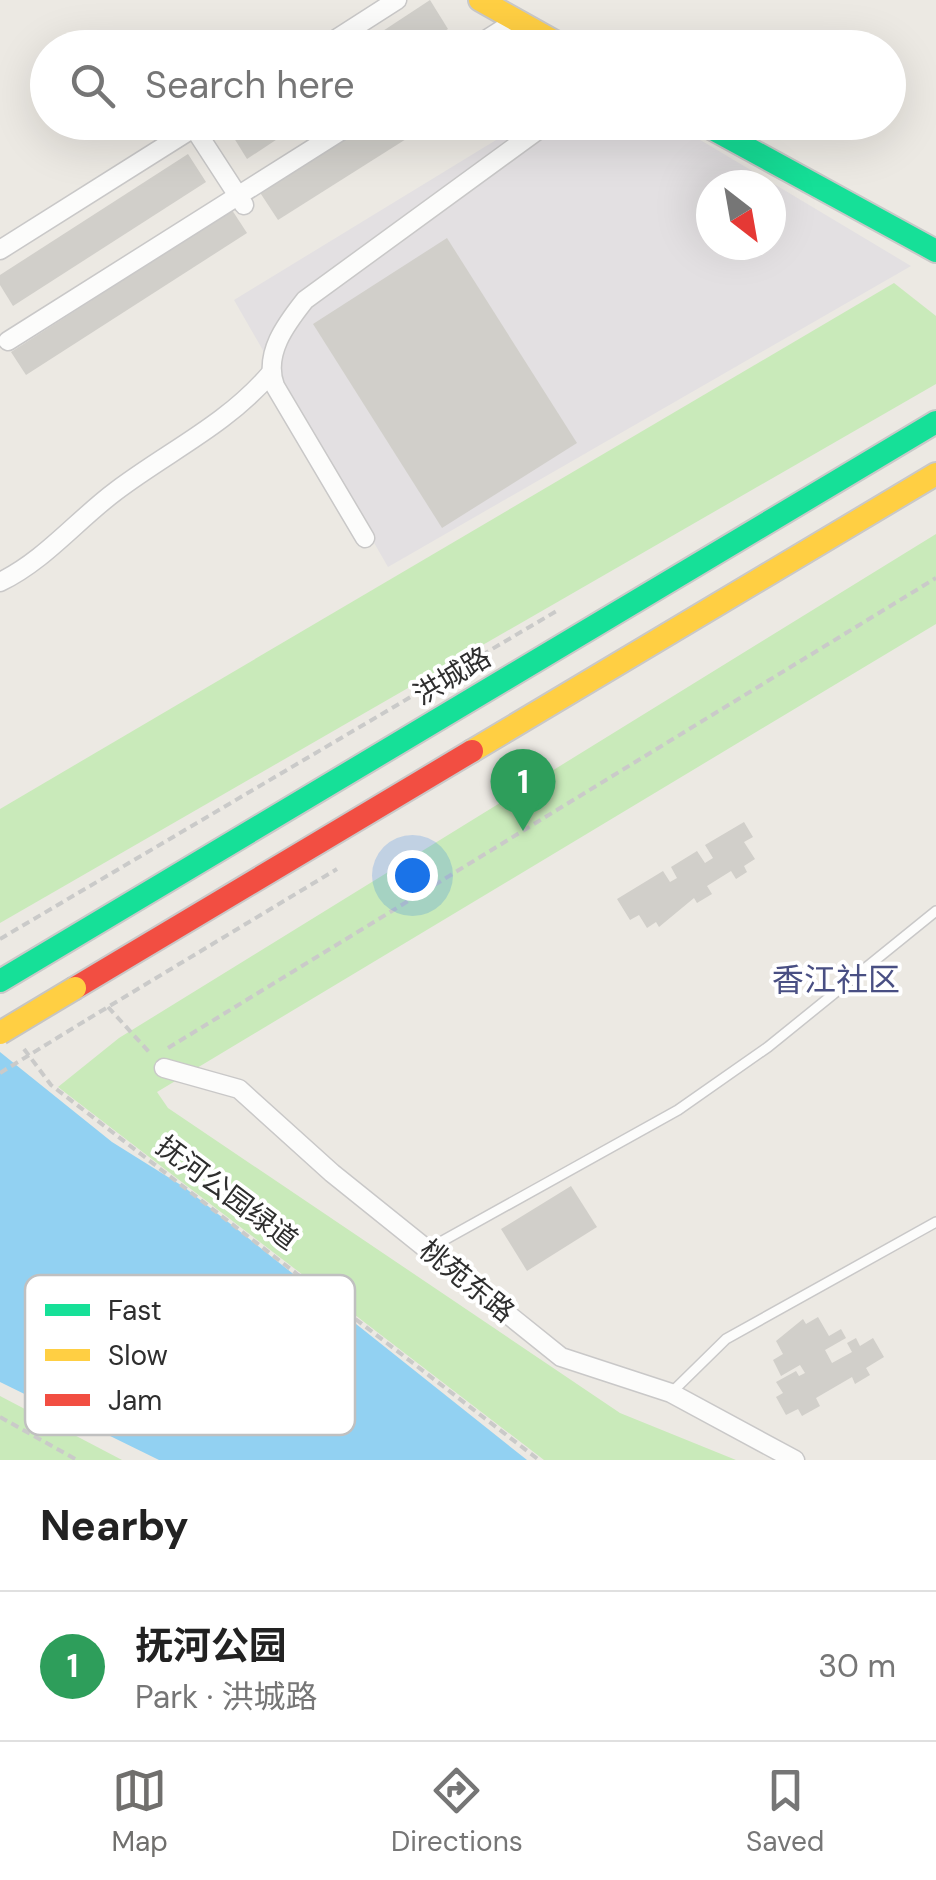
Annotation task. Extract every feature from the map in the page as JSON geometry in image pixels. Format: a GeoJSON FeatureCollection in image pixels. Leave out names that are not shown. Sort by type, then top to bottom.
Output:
{"type":"FeatureCollection","features":[{"type":"Feature","properties":{"kind":"main road"},"geometry":{"type":"LineString","coordinates":[[480,0],[534,30]]}},
{"type":"Feature","properties":{"kind":"main road"},"geometry":{"type":"LineString","coordinates":[[733,140],[936,250]]}},
{"type":"Feature","properties":{"kind":"main road","name":"洪城路"},"geometry":{"type":"LineString","coordinates":[[0,981],[936,422]]}},
{"type":"Feature","properties":{"kind":"main road"},"geometry":{"type":"LineString","coordinates":[[10,1038],[74,988],[936,474]]}},
{"type":"Feature","properties":{"kind":"street"},"geometry":{"type":"LineString","coordinates":[[350,30],[398,0]]}},
{"type":"Feature","properties":{"kind":"street"},"geometry":{"type":"LineString","coordinates":[[501,30],[516,20]]}},
{"type":"Feature","properties":{"kind":"street"},"geometry":{"type":"LineString","coordinates":[[0,250],[174,140]]}},
{"type":"Feature","properties":{"kind":"street"},"geometry":{"type":"LineString","coordinates":[[206,140],[241,201]]}},
{"type":"Feature","properties":{"kind":"street"},"geometry":{"type":"LineString","coordinates":[[8,342],[241,201],[329,140]]}},
{"type":"Feature","properties":{"kind":"street"},"geometry":{"type":"LineString","coordinates":[[0,582],[47,550],[116,491],[215,427],[270,374],[283,327],[305,300],[524,140]]}},
{"type":"Feature","properties":{"kind":"street"},"geometry":{"type":"LineString","coordinates":[[270,374],[365,538]]}},
{"type":"Feature","properties":{"kind":"street","name":"桃苑东路"},"geometry":{"type":"LineString","coordinates":[[164,1068],[238,1089],[427,1249],[562,1356],[671,1393],[795,1460]]}},
{"type":"Feature","properties":{"kind":"lane"},"geometry":{"type":"LineString","coordinates":[[427,1249],[678,1110],[768,1047],[936,911]]}},
{"type":"Feature","properties":{"kind":"lane"},"geometry":{"type":"LineString","coordinates":[[671,1393],[726,1339],[936,1222]]}},
{"type":"Feature","properties":{"kind":"path"},"geometry":{"type":"LineString","coordinates":[[108,1007],[154,1057],[936,578]]}},
{"type":"Feature","properties":{"kind":"path"},"geometry":{"type":"LineString","coordinates":[[0,939],[565,607]]}},
{"type":"Feature","properties":{"kind":"path"},"geometry":{"type":"LineString","coordinates":[[0,1073],[88,1019]]}},
{"type":"Feature","properties":{"kind":"path","name":"抚河公园绿道"},"geometry":{"type":"LineString","coordinates":[[10,1038],[51,1085],[298,1275]]}},
{"type":"Feature","properties":{"kind":"path","name":"抚河公园绿道"},"geometry":{"type":"LineString","coordinates":[[355,1319],[539,1460]]}},
{"type":"Feature","properties":{"kind":"path"},"geometry":{"type":"LineString","coordinates":[[0,1417],[25,1431]]}},
{"type":"Feature","properties":{"kind":"path"},"geometry":{"type":"LineString","coordinates":[[32,1435],[77,1460]]}},
{"type":"Feature","properties":{"kind":"shaded area"},"geometry":{"type":"Polygon","coordinates":[[[496,140],[700,140],[751,170],[696,170],[696,260],[786,260],[786,191],[911,266],[388,567],[234,300],[496,140]]]}},
{"type":"Feature","properties":{"kind":"green space"},"geometry":{"type":"Polygon","coordinates":[[[894,283],[936,316],[936,384],[0,923],[0,809],[894,283]]]}},
{"type":"Feature","properties":{"kind":"green space"},"geometry":{"type":"Polygon","coordinates":[[[936,534],[936,624],[157,1092],[168,1108],[620,1413],[736,1460],[544,1460],[355,1315],[355,1275],[303,1275],[58,1087],[119,1038],[936,534]]]}},
{"type":"Feature","properties":{"kind":"green space"},"geometry":{"type":"Polygon","coordinates":[[[0,1396],[25,1409],[25,1435],[74,1435],[122,1460],[0,1460],[0,1396]]]}},
{"type":"Feature","properties":{"kind":"water"},"geometry":{"type":"Polygon","coordinates":[[[0,1052],[112,1142],[184,1187],[295,1275],[25,1275],[25,1394],[0,1382],[0,1052]]]}},
{"type":"Feature","properties":{"kind":"water"},"geometry":{"type":"Polygon","coordinates":[[[355,1323],[527,1460],[159,1460],[108,1435],[355,1435],[355,1323]]]}},
{"type":"Feature","properties":{"kind":"building"},"geometry":{"type":"Polygon","coordinates":[[[430,0],[448,29],[446,30],[384,30],[430,0]]]}},
{"type":"Feature","properties":{"kind":"building"},"geometry":{"type":"Polygon","coordinates":[[[235,140],[276,140],[247,159],[235,140]]]}},
{"type":"Feature","properties":{"kind":"building"},"geometry":{"type":"Polygon","coordinates":[[[339,140],[405,140],[278,220],[259,191],[339,140]]]}},
{"type":"Feature","properties":{"kind":"building"},"geometry":{"type":"Polygon","coordinates":[[[188,154],[206,182],[13,306],[0,285],[0,275],[188,154]]]}},
{"type":"Feature","properties":{"kind":"building"},"geometry":{"type":"Polygon","coordinates":[[[232,210],[247,233],[26,375],[11,352],[232,210]]]}},
{"type":"Feature","properties":{"kind":"building"},"geometry":{"type":"Polygon","coordinates":[[[447,238],[577,443],[442,528],[313,324],[447,238]]]}},
{"type":"Feature","properties":{"kind":"building"},"geometry":{"type":"Polygon","coordinates":[[[744,822],[753,837],[744,842],[755,859],[744,866],[747,872],[736,879],[731,871],[707,886],[712,894],[697,903],[694,898],[659,927],[656,922],[647,928],[639,915],[630,920],[617,899],[663,871],[670,882],[677,878],[671,867],[697,851],[705,863],[713,858],[705,845],[744,822]]]}},
{"type":"Feature","properties":{"kind":"building"},"geometry":{"type":"Polygon","coordinates":[[[571,1186],[597,1227],[527,1271],[501,1229],[571,1186]]]}},
{"type":"Feature","properties":{"kind":"building"},"geometry":{"type":"Polygon","coordinates":[[[818,1317],[829,1336],[841,1329],[846,1338],[825,1350],[832,1363],[852,1352],[847,1343],[856,1338],[860,1346],[873,1338],[884,1357],[866,1368],[870,1375],[855,1384],[852,1377],[816,1398],[820,1406],[802,1416],[798,1409],[786,1415],[776,1397],[783,1393],[776,1382],[796,1371],[799,1376],[805,1373],[800,1365],[781,1376],[773,1360],[783,1354],[776,1341],[803,1319],[806,1324],[818,1317]]]}},
{"type":"Feature","properties":{"kind":"traffic: fast"},"geometry":{"type":"LineString","coordinates":[[733,140],[936,251]]}},
{"type":"Feature","properties":{"kind":"traffic: fast"},"geometry":{"type":"LineString","coordinates":[[0,981],[936,422]]}},
{"type":"Feature","properties":{"kind":"traffic: slow"},"geometry":{"type":"LineString","coordinates":[[480,0],[534,30]]}},
{"type":"Feature","properties":{"kind":"traffic: slow"},"geometry":{"type":"LineString","coordinates":[[472,751],[936,474]]}},
{"type":"Feature","properties":{"kind":"traffic: slow"},"geometry":{"type":"LineString","coordinates":[[0,1033],[75,988]]}},
{"type":"Feature","properties":{"kind":"traffic: jam"},"geometry":{"type":"LineString","coordinates":[[75,988],[472,751]]}},
{"type":"Feature","properties":{"kind":"place","name":"抚河公园"},"geometry":{"type":"Point","coordinates":[523,831]}},
{"type":"Feature","properties":{"kind":"district","name":"香江社区"},"geometry":{"type":"Point","coordinates":[836,980]}}]}
